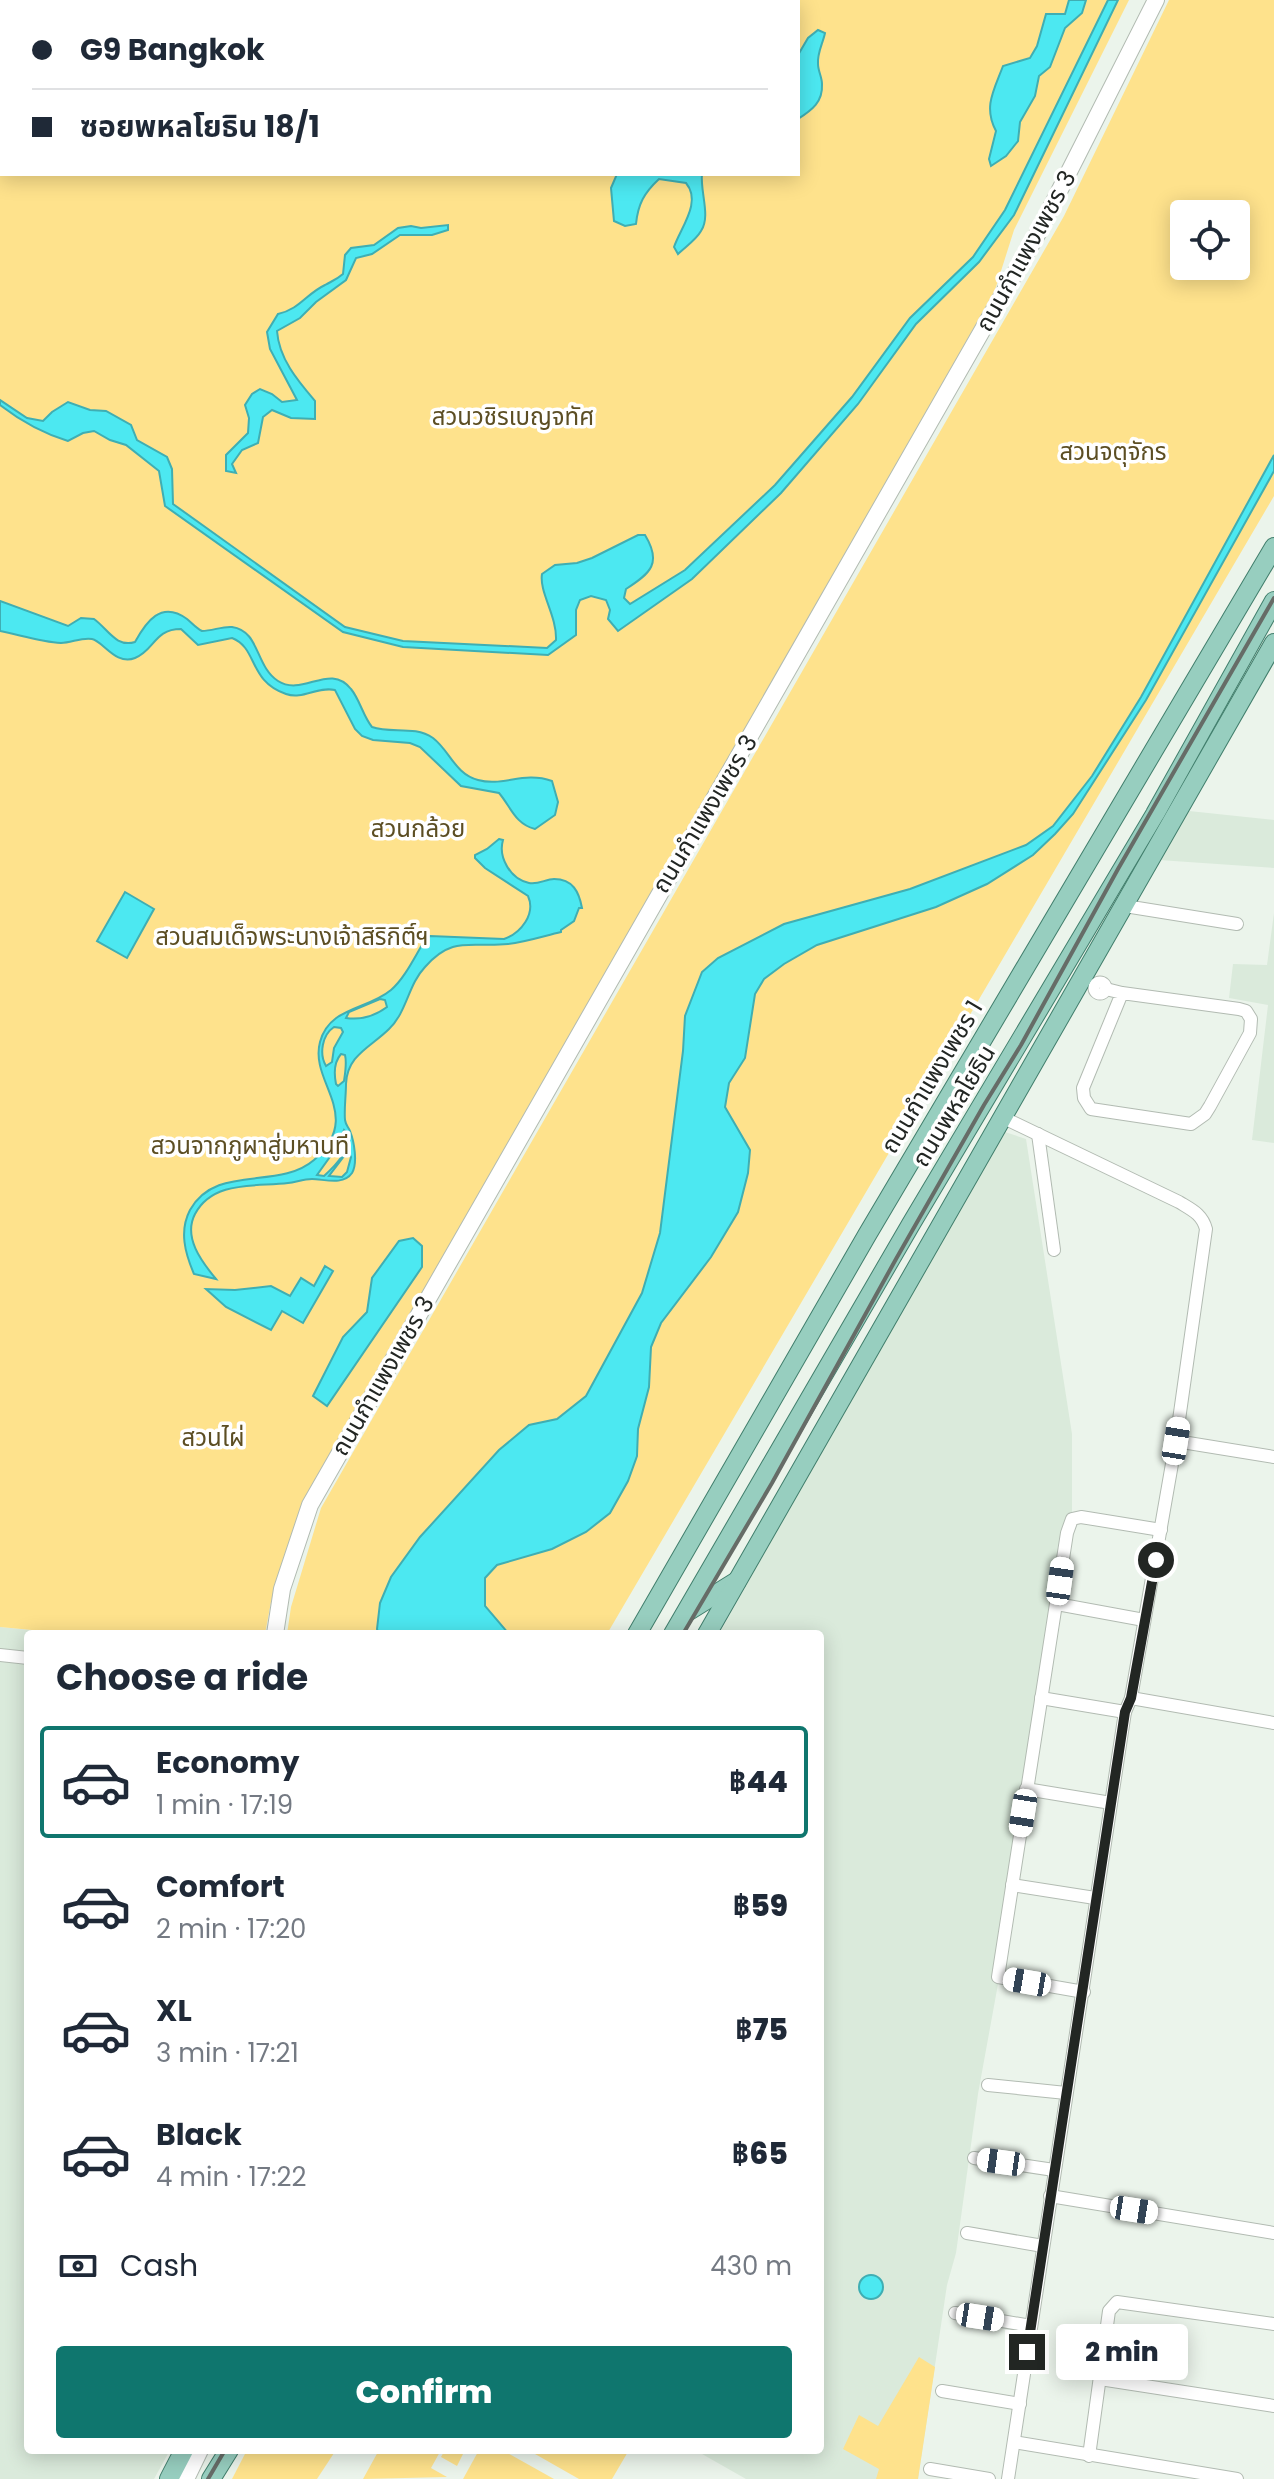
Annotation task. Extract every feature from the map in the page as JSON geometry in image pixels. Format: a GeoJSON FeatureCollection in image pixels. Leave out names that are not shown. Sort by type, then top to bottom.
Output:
{"type":"FeatureCollection","features":[{"type":"Feature","properties":{"kind":"main road","name":"ถนนกำแพงเพชร 1"},"geometry":{"type":"LineString","coordinates":[[639,1630],[867,1235],[1274,547]]}},
{"type":"Feature","properties":{"kind":"main road","name":"ถนนพหลโยธิน"},"geometry":{"type":"LineString","coordinates":[[675,1630],[1274,601]]}},
{"type":"Feature","properties":{"kind":"main road","name":"ถนนพหลโยธิน"},"geometry":{"type":"LineString","coordinates":[[709,1630],[1004,1118],[1095,984],[1125,906],[1178,811],[1269,662],[1274,643]]}},
{"type":"Feature","properties":{"kind":"main road"},"geometry":{"type":"LineString","coordinates":[[1178,811],[1186,757]]}},
{"type":"Feature","properties":{"kind":"main road"},"geometry":{"type":"LineString","coordinates":[[685,1614],[739,1579]]}},
{"type":"Feature","properties":{"kind":"main road"},"geometry":{"type":"LineString","coordinates":[[169,2479],[182,2454]]}},
{"type":"Feature","properties":{"kind":"main road"},"geometry":{"type":"LineString","coordinates":[[211,2479],[227,2454]]}},
{"type":"Feature","properties":{"kind":"street","name":"ถนนกำแพงเพชร 3"},"geometry":{"type":"LineString","coordinates":[[276,1630],[282,1589],[310,1505],[1022,260],[1156,0]]}},
{"type":"Feature","properties":{"kind":"street"},"geometry":{"type":"LineString","coordinates":[[1125,906],[1237,924]]}},
{"type":"Feature","properties":{"kind":"street"},"geometry":{"type":"LineString","coordinates":[[1095,984],[1122,993],[1246,1011],[1251,1019],[1250,1033],[1205,1114],[1191,1124],[1091,1109],[1085,1103],[1083,1088],[1122,993]]}},
{"type":"Feature","properties":{"kind":"street"},"geometry":{"type":"LineString","coordinates":[[1004,1118],[1197,1212],[1204,1220],[1205,1245],[1176,1441],[1131,1698],[1125,1712],[1095,1898],[1084,1992],[1008,2479]]}},
{"type":"Feature","properties":{"kind":"street"},"geometry":{"type":"LineString","coordinates":[[1038,1134],[1054,1250]]}},
{"type":"Feature","properties":{"kind":"street"},"geometry":{"type":"LineString","coordinates":[[1176,1441],[1274,1457]]}},
{"type":"Feature","properties":{"kind":"street"},"geometry":{"type":"LineString","coordinates":[[1084,1992],[998,1977],[1067,1533],[1072,1519],[1081,1517],[1161,1530]]}},
{"type":"Feature","properties":{"kind":"street"},"geometry":{"type":"LineString","coordinates":[[1057,1604],[1144,1620]]}},
{"type":"Feature","properties":{"kind":"street"},"geometry":{"type":"LineString","coordinates":[[0,1655],[24,1658]]}},
{"type":"Feature","properties":{"kind":"street"},"geometry":{"type":"LineString","coordinates":[[1041,1698],[1125,1712]]}},
{"type":"Feature","properties":{"kind":"street"},"geometry":{"type":"LineString","coordinates":[[1131,1698],[1274,1723]]}},
{"type":"Feature","properties":{"kind":"street"},"geometry":{"type":"LineString","coordinates":[[1026,1789],[1111,1803]]}},
{"type":"Feature","properties":{"kind":"street"},"geometry":{"type":"LineString","coordinates":[[1012,1885],[1095,1898]]}},
{"type":"Feature","properties":{"kind":"street"},"geometry":{"type":"LineString","coordinates":[[988,2085],[1066,2093]]}},
{"type":"Feature","properties":{"kind":"street"},"geometry":{"type":"LineString","coordinates":[[974,2158],[1054,2170]]}},
{"type":"Feature","properties":{"kind":"street"},"geometry":{"type":"LineString","coordinates":[[1050,2196],[1274,2233]]}},
{"type":"Feature","properties":{"kind":"street"},"geometry":{"type":"LineString","coordinates":[[967,2233],[1043,2246]]}},
{"type":"Feature","properties":{"kind":"street"},"geometry":{"type":"LineString","coordinates":[[1089,2456],[1109,2311],[1117,2302],[1274,2324]]}},
{"type":"Feature","properties":{"kind":"street"},"geometry":{"type":"LineString","coordinates":[[955,2313],[1031,2326]]}},
{"type":"Feature","properties":{"kind":"street"},"geometry":{"type":"LineString","coordinates":[[1100,2379],[1274,2406]]}},
{"type":"Feature","properties":{"kind":"street"},"geometry":{"type":"LineString","coordinates":[[942,2391],[1020,2404]]}},
{"type":"Feature","properties":{"kind":"street"},"geometry":{"type":"LineString","coordinates":[[1014,2442],[1237,2479]]}},
{"type":"Feature","properties":{"kind":"street"},"geometry":{"type":"LineString","coordinates":[[186,2479],[198,2454]]}},
{"type":"Feature","properties":{"kind":"street"},"geometry":{"type":"LineString","coordinates":[[930,2469],[989,2479]]}},
{"type":"Feature","properties":{"kind":"shaded area"},"geometry":{"type":"Polygon","coordinates":[[[1189,811],[1274,820],[1274,868],[1159,860],[1189,811]]]}},
{"type":"Feature","properties":{"kind":"shaded area"},"geometry":{"type":"Polygon","coordinates":[[[1274,913],[1274,1143],[1252,1140],[1268,1005],[1229,998],[1233,964],[1267,965],[1274,913]]]}},
{"type":"Feature","properties":{"kind":"shaded area"},"geometry":{"type":"Polygon","coordinates":[[[1002,1131],[1026,1139],[1072,1434],[1072,1536],[1014,1896],[978,2094],[956,2253],[947,2285],[918,2479],[746,2479],[702,2454],[824,2454],[824,1630],[721,1630],[1002,1131]]]}},
{"type":"Feature","properties":{"kind":"shaded area"},"geometry":{"type":"Polygon","coordinates":[[[0,1627],[32,1630],[24,1630],[24,2454],[168,2454],[154,2479],[0,2479],[0,1627]]]}},
{"type":"Feature","properties":{"kind":"green space"},"geometry":{"type":"Polygon","coordinates":[[[800,0],[1129,0],[1014,230],[995,290],[687,838],[305,1498],[271,1602],[266,1630],[32,1630],[0,1627],[0,176],[800,176],[800,0]]]}},
{"type":"Feature","properties":{"kind":"green space","name":"สวนจตุจักร"},"geometry":{"type":"Polygon","coordinates":[[[1169,0],[1274,0],[1274,496],[609,1630],[288,1630],[291,1607],[321,1508],[1064,216],[1169,0]]]}},
{"type":"Feature","properties":{"kind":"green space"},"geometry":{"type":"Polygon","coordinates":[[[919,2357],[935,2367],[918,2479],[876,2479],[879,2469],[843,2449],[859,2415],[878,2426],[919,2357]]]}},
{"type":"Feature","properties":{"kind":"green space"},"geometry":{"type":"Polygon","coordinates":[[[245,2454],[333,2454],[317,2479],[232,2479],[245,2454]]]}},
{"type":"Feature","properties":{"kind":"green space"},"geometry":{"type":"Polygon","coordinates":[[[377,2454],[439,2454],[431,2468],[447,2477],[363,2479],[377,2454]]]}},
{"type":"Feature","properties":{"kind":"green space"},"geometry":{"type":"Polygon","coordinates":[[[443,2454],[463,2454],[457,2466],[441,2457],[443,2454]]]}},
{"type":"Feature","properties":{"kind":"green space"},"geometry":{"type":"Polygon","coordinates":[[[477,2454],[509,2454],[554,2479],[463,2479],[477,2454]]]}},
{"type":"Feature","properties":{"kind":"green space"},"geometry":{"type":"Polygon","coordinates":[[[535,2454],[627,2454],[612,2479],[579,2479],[535,2454]]]}},
{"type":"Feature","properties":{"kind":"water"},"geometry":{"type":"Polygon","coordinates":[[[1069,0],[1086,0],[1082,13],[1065,28],[1050,67],[1039,76],[1035,96],[1020,122],[1018,141],[1006,156],[991,166],[989,159],[996,131],[990,106],[1003,66],[1030,58],[1037,46],[1046,14],[1065,14],[1069,0]]]}},
{"type":"Feature","properties":{"kind":"water"},"geometry":{"type":"Polygon","coordinates":[[[1108,0],[1118,0],[1014,215],[979,262],[916,324],[858,404],[781,493],[692,579],[618,631],[608,619],[610,610],[606,600],[591,596],[580,600],[576,610],[576,635],[548,655],[403,647],[343,632],[165,506],[159,471],[126,445],[94,431],[68,441],[32,426],[0,405],[0,400],[27,418],[43,421],[68,402],[90,410],[106,411],[131,425],[137,440],[167,457],[172,469],[173,504],[345,627],[403,641],[547,648],[556,640],[556,631],[543,589],[542,574],[555,565],[592,558],[638,535],[645,535],[653,560],[642,578],[626,589],[624,598],[630,604],[685,570],[775,485],[852,397],[910,318],[973,257],[1005,210],[1108,0]]]}},
{"type":"Feature","properties":{"kind":"water"},"geometry":{"type":"Polygon","coordinates":[[[818,30],[825,33],[818,60],[822,90],[819,101],[800,118],[800,52],[808,38],[818,30]]]}},
{"type":"Feature","properties":{"kind":"water"},"geometry":{"type":"Polygon","coordinates":[[[616,176],[702,176],[704,225],[678,254],[674,247],[689,215],[692,198],[686,183],[659,179],[643,199],[636,224],[625,226],[614,221],[611,188],[616,176]]]}},
{"type":"Feature","properties":{"kind":"water"},"geometry":{"type":"Polygon","coordinates":[[[448,225],[448,230],[432,235],[400,235],[372,254],[356,258],[346,280],[300,318],[277,331],[285,360],[315,401],[315,419],[291,418],[272,410],[263,417],[258,443],[242,450],[232,464],[236,473],[226,471],[226,455],[248,433],[249,418],[245,405],[252,394],[260,389],[282,402],[297,400],[270,349],[267,332],[278,314],[292,309],[343,274],[345,255],[351,248],[374,245],[398,228],[448,225]]]}},
{"type":"Feature","properties":{"kind":"water"},"geometry":{"type":"Polygon","coordinates":[[[1274,455],[1274,471],[1146,700],[1073,814],[1055,834],[1033,855],[987,884],[936,907],[817,945],[764,979],[755,994],[745,1058],[729,1083],[725,1107],[750,1150],[748,1173],[738,1212],[711,1257],[661,1323],[651,1347],[649,1387],[638,1429],[637,1456],[628,1481],[610,1513],[586,1532],[552,1549],[497,1565],[485,1578],[485,1606],[506,1630],[377,1630],[380,1603],[391,1577],[420,1537],[499,1450],[529,1425],[557,1419],[586,1396],[642,1293],[660,1233],[685,1016],[702,972],[718,958],[784,924],[910,889],[1026,845],[1053,826],[1092,776],[1141,697],[1274,455]]]}},
{"type":"Feature","properties":{"kind":"water"},"geometry":{"type":"Polygon","coordinates":[[[0,601],[68,626],[81,618],[94,619],[117,640],[128,643],[135,642],[155,616],[169,612],[187,619],[202,631],[229,627],[241,630],[248,635],[265,667],[278,681],[287,685],[325,679],[343,682],[354,693],[372,727],[426,734],[439,743],[458,768],[470,777],[487,782],[532,778],[552,781],[558,802],[555,815],[535,829],[528,827],[518,819],[499,793],[461,786],[420,747],[362,736],[355,729],[335,690],[292,695],[274,688],[259,673],[246,649],[232,638],[198,645],[181,629],[172,630],[160,636],[142,654],[128,660],[116,656],[92,639],[53,642],[0,631],[0,601]]]}},
{"type":"Feature","properties":{"kind":"water"},"geometry":{"type":"Polygon","coordinates":[[[499,839],[503,840],[504,860],[511,872],[522,881],[532,883],[554,879],[570,884],[577,892],[582,908],[579,908],[574,921],[561,932],[515,943],[463,945],[445,950],[435,957],[419,974],[395,1022],[361,1052],[347,1074],[345,1116],[355,1152],[352,1173],[339,1181],[309,1179],[236,1187],[213,1195],[195,1214],[191,1231],[195,1248],[216,1279],[194,1274],[184,1234],[190,1210],[201,1196],[231,1182],[299,1169],[314,1160],[328,1144],[335,1128],[335,1114],[319,1057],[320,1042],[332,1022],[340,1015],[391,990],[430,936],[504,939],[525,922],[530,909],[528,896],[475,858],[499,839]],[[380,999],[349,1012],[346,1018],[362,1018],[387,1007],[385,1000],[380,999]],[[334,1027],[323,1045],[326,1066],[332,1062],[334,1048],[343,1032],[341,1028],[334,1027]],[[345,1055],[339,1057],[335,1072],[338,1086],[344,1081],[346,1065],[345,1055]],[[344,1130],[337,1147],[317,1175],[324,1176],[342,1157],[347,1140],[344,1130]],[[348,1151],[329,1176],[342,1177],[347,1172],[351,1157],[348,1151]]]}},
{"type":"Feature","properties":{"kind":"water"},"geometry":{"type":"Polygon","coordinates":[[[125,892],[154,909],[127,958],[97,941],[125,892]]]}},
{"type":"Feature","properties":{"kind":"water"},"geometry":{"type":"Polygon","coordinates":[[[413,1238],[422,1246],[422,1267],[327,1406],[313,1396],[343,1337],[367,1312],[372,1278],[399,1241],[413,1238]]]}},
{"type":"Feature","properties":{"kind":"water"},"geometry":{"type":"Polygon","coordinates":[[[325,1266],[333,1271],[303,1323],[282,1311],[271,1330],[226,1307],[206,1289],[271,1286],[290,1296],[301,1278],[314,1286],[325,1266]]]}},
{"type":"Feature","properties":{"kind":"water"},"geometry":{"type":"Polygon","coordinates":[[[871,2275],[879,2279],[883,2287],[879,2295],[871,2299],[863,2295],[859,2287],[863,2279],[871,2275]]]}},
{"type":"Feature","properties":{"kind":"railway"},"geometry":{"type":"LineString","coordinates":[[685,1630],[772,1483],[896,1259],[1274,598]]}},
{"type":"Feature","properties":{"kind":"railway"},"geometry":{"type":"LineString","coordinates":[[208,2479],[223,2454]]}},
{"type":"Feature","properties":{"kind":"route"},"geometry":{"type":"LineString","coordinates":[[1027,2352],[1125,1712],[1131,1698],[1156,1560]]}},
{"type":"Feature","properties":{"kind":"park label","name":"สวนวชิรเบญจทัศ"},"geometry":{"type":"Point","coordinates":[513,417]}},
{"type":"Feature","properties":{"kind":"park label","name":"สวนกล้วย"},"geometry":{"type":"Point","coordinates":[418,829]}},
{"type":"Feature","properties":{"kind":"park label","name":"สวนสมเด็จพระนางเจ้าสิริกิติ์ฯ"},"geometry":{"type":"Point","coordinates":[292,937]}},
{"type":"Feature","properties":{"kind":"park label","name":"สวนจากภูผาสู่มหานที"},"geometry":{"type":"Point","coordinates":[250,1146]}},
{"type":"Feature","properties":{"kind":"park label","name":"สวนไผ่"},"geometry":{"type":"Point","coordinates":[213,1438]}}]}
